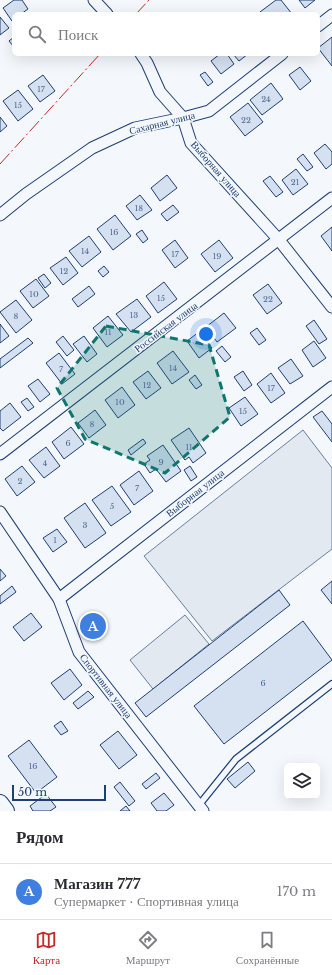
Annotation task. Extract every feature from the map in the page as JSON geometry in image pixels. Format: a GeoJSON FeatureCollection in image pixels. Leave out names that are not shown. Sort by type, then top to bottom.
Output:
{"type":"FeatureCollection","features":[{"type":"Feature","properties":{"kind":"street"},"geometry":{"type":"LineString","coordinates":[[94,0],[105,12]]}},
{"type":"Feature","properties":{"kind":"street"},"geometry":{"type":"LineString","coordinates":[[320,25],[332,16]]}},
{"type":"Feature","properties":{"kind":"street"},"geometry":{"type":"LineString","coordinates":[[142,56],[160,92],[183,118]]}},
{"type":"Feature","properties":{"kind":"street","name":"Сахарная улица"},"geometry":{"type":"LineString","coordinates":[[0,215],[26,194],[92,148],[135,128],[209,111],[279,56]]}},
{"type":"Feature","properties":{"kind":"street","name":"Выборная улица"},"geometry":{"type":"LineString","coordinates":[[183,118],[191,143],[279,240],[332,307]]}},
{"type":"Feature","properties":{"kind":"street","name":"Российская улица"},"geometry":{"type":"LineString","coordinates":[[0,454],[332,198]]}},
{"type":"Feature","properties":{"kind":"street","name":"Выборная улица"},"geometry":{"type":"LineString","coordinates":[[59,600],[332,387]]}},
{"type":"Feature","properties":{"kind":"street","name":"Спортивная улица"},"geometry":{"type":"LineString","coordinates":[[0,512],[59,600],[79,652],[201,808]]}},
{"type":"Feature","properties":{"kind":"street"},"geometry":{"type":"LineString","coordinates":[[0,803],[6,811]]}},
{"type":"Feature","properties":{"kind":"lane"},"geometry":{"type":"LineString","coordinates":[[201,808],[236,760],[332,684]]}},
{"type":"Feature","properties":{"kind":"highlighted area"},"geometry":{"type":"Polygon","coordinates":[[[106,326],[209,345],[230,417],[165,473],[85,439],[57,388],[106,326]]]}},
{"type":"Feature","properties":{"kind":"shaded area"},"geometry":{"type":"Polygon","coordinates":[[[303,430],[332,468],[332,549],[212,641],[144,556],[303,430]]]}},
{"type":"Feature","properties":{"kind":"shaded area"},"geometry":{"type":"Polygon","coordinates":[[[185,615],[209,644],[153,689],[130,660],[185,615]]]}},
{"type":"Feature","properties":{"kind":"building"},"geometry":{"type":"Polygon","coordinates":[[[14,0],[22,0],[28,9],[24,12],[12,12],[12,21],[3,8],[14,0]]]}},
{"type":"Feature","properties":{"kind":"building"},"geometry":{"type":"Polygon","coordinates":[[[276,0],[281,0],[290,12],[260,12],[276,0]]]}},
{"type":"Feature","properties":{"kind":"building"},"geometry":{"type":"Polygon","coordinates":[[[299,0],[315,0],[305,8],[299,0]]]}},
{"type":"Feature","properties":{"kind":"building"},"geometry":{"type":"Polygon","coordinates":[[[0,17],[9,28],[0,35],[0,17]]]}},
{"type":"Feature","properties":{"kind":"building"},"geometry":{"type":"Polygon","coordinates":[[[332,37],[332,66],[320,51],[320,46],[332,37]]]}},
{"type":"Feature","properties":{"kind":"building"},"geometry":{"type":"Polygon","coordinates":[[[217,56],[228,56],[234,64],[221,74],[211,61],[217,56]]]}},
{"type":"Feature","properties":{"kind":"building"},"geometry":{"type":"Polygon","coordinates":[[[235,56],[245,56],[239,61],[235,56]]]}},
{"type":"Feature","properties":{"kind":"building"},"geometry":{"type":"Polygon","coordinates":[[[300,67],[311,81],[300,90],[289,75],[300,67]]]}},
{"type":"Feature","properties":{"kind":"building"},"geometry":{"type":"Polygon","coordinates":[[[205,72],[213,82],[208,86],[200,75],[205,72]]]}},
{"type":"Feature","properties":{"kind":"building"},"geometry":{"type":"Polygon","coordinates":[[[43,75],[55,91],[40,102],[28,86],[43,75]]]}},
{"type":"Feature","properties":{"kind":"building"},"geometry":{"type":"Polygon","coordinates":[[[271,83],[283,99],[262,115],[250,100],[271,83]]]}},
{"type":"Feature","properties":{"kind":"building"},"geometry":{"type":"Polygon","coordinates":[[[18,90],[33,109],[18,121],[3,101],[18,90]]]}},
{"type":"Feature","properties":{"kind":"building"},"geometry":{"type":"Polygon","coordinates":[[[248,103],[263,122],[245,136],[230,117],[248,103]]]}},
{"type":"Feature","properties":{"kind":"building"},"geometry":{"type":"Polygon","coordinates":[[[0,117],[7,126],[0,132],[0,117]]]}},
{"type":"Feature","properties":{"kind":"building"},"geometry":{"type":"Polygon","coordinates":[[[325,144],[332,152],[332,164],[326,169],[314,153],[325,144]]]}},
{"type":"Feature","properties":{"kind":"building"},"geometry":{"type":"Polygon","coordinates":[[[303,154],[313,167],[307,171],[297,159],[303,154]]]}},
{"type":"Feature","properties":{"kind":"building"},"geometry":{"type":"Polygon","coordinates":[[[296,169],[308,184],[293,195],[282,180],[296,169]]]}},
{"type":"Feature","properties":{"kind":"building"},"geometry":{"type":"Polygon","coordinates":[[[167,175],[177,188],[160,201],[151,188],[167,175]]]}},
{"type":"Feature","properties":{"kind":"building"},"geometry":{"type":"Polygon","coordinates":[[[270,176],[283,192],[276,197],[263,181],[270,176]]]}},
{"type":"Feature","properties":{"kind":"building"},"geometry":{"type":"Polygon","coordinates":[[[140,195],[152,210],[137,220],[126,206],[140,195]]]}},
{"type":"Feature","properties":{"kind":"building"},"geometry":{"type":"Polygon","coordinates":[[[173,205],[179,212],[167,221],[161,214],[173,205]]]}},
{"type":"Feature","properties":{"kind":"building"},"geometry":{"type":"Polygon","coordinates":[[[115,215],[131,236],[113,250],[97,229],[115,215]]]}},
{"type":"Feature","properties":{"kind":"building"},"geometry":{"type":"Polygon","coordinates":[[[332,227],[332,251],[321,236],[332,227]]]}},
{"type":"Feature","properties":{"kind":"building"},"geometry":{"type":"Polygon","coordinates":[[[142,230],[148,239],[143,243],[136,234],[142,230]]]}},
{"type":"Feature","properties":{"kind":"building"},"geometry":{"type":"Polygon","coordinates":[[[89,236],[101,252],[82,267],[69,251],[89,236]]]}},
{"type":"Feature","properties":{"kind":"building"},"geometry":{"type":"Polygon","coordinates":[[[175,240],[188,258],[175,268],[162,250],[175,240]]]}},
{"type":"Feature","properties":{"kind":"building"},"geometry":{"type":"Polygon","coordinates":[[[219,240],[233,258],[215,272],[201,254],[219,240]]]}},
{"type":"Feature","properties":{"kind":"building"},"geometry":{"type":"Polygon","coordinates":[[[66,257],[78,273],[63,285],[50,268],[66,257]]]}},
{"type":"Feature","properties":{"kind":"building"},"geometry":{"type":"Polygon","coordinates":[[[104,266],[109,272],[103,277],[98,271],[104,266]]]}},
{"type":"Feature","properties":{"kind":"building"},"geometry":{"type":"Polygon","coordinates":[[[44,274],[51,283],[45,288],[38,278],[44,274]]]}},
{"type":"Feature","properties":{"kind":"building"},"geometry":{"type":"Polygon","coordinates":[[[36,279],[49,296],[33,308],[20,291],[36,279]]]}},
{"type":"Feature","properties":{"kind":"building"},"geometry":{"type":"Polygon","coordinates":[[[164,282],[177,299],[158,313],[146,296],[164,282]]]}},
{"type":"Feature","properties":{"kind":"building"},"geometry":{"type":"Polygon","coordinates":[[[268,284],[282,303],[267,314],[253,295],[268,284]]]}},
{"type":"Feature","properties":{"kind":"building"},"geometry":{"type":"Polygon","coordinates":[[[89,286],[95,294],[78,307],[72,299],[89,286]]]}},
{"type":"Feature","properties":{"kind":"building"},"geometry":{"type":"Polygon","coordinates":[[[137,299],[151,317],[131,332],[116,314],[137,299]]]}},
{"type":"Feature","properties":{"kind":"building"},"geometry":{"type":"Polygon","coordinates":[[[16,300],[32,320],[16,333],[0,312],[16,300]]]}},
{"type":"Feature","properties":{"kind":"building"},"geometry":{"type":"Polygon","coordinates":[[[224,313],[236,328],[217,342],[206,327],[224,313]]]}},
{"type":"Feature","properties":{"kind":"building"},"geometry":{"type":"Polygon","coordinates":[[[108,316],[123,335],[107,347],[93,328],[108,316]]]}},
{"type":"Feature","properties":{"kind":"building"},"geometry":{"type":"Polygon","coordinates":[[[314,320],[327,339],[319,344],[306,326],[314,320]]]}},
{"type":"Feature","properties":{"kind":"building"},"geometry":{"type":"Polygon","coordinates":[[[0,324],[9,336],[0,343],[0,324]]]}},
{"type":"Feature","properties":{"kind":"building"},"geometry":{"type":"Polygon","coordinates":[[[257,328],[266,340],[259,345],[250,333],[257,328]]]}},
{"type":"Feature","properties":{"kind":"building"},"geometry":{"type":"Polygon","coordinates":[[[199,332],[212,348],[199,358],[187,341],[199,332]]]}},
{"type":"Feature","properties":{"kind":"building"},"geometry":{"type":"Polygon","coordinates":[[[63,336],[74,350],[67,356],[56,342],[63,336]]]}},
{"type":"Feature","properties":{"kind":"building"},"geometry":{"type":"Polygon","coordinates":[[[84,336],[97,354],[87,362],[73,344],[84,336]]]}},
{"type":"Feature","properties":{"kind":"building"},"geometry":{"type":"Polygon","coordinates":[[[28,338],[33,343],[0,368],[0,359],[28,338]]]}},
{"type":"Feature","properties":{"kind":"building"},"geometry":{"type":"Polygon","coordinates":[[[314,341],[326,358],[313,367],[302,350],[314,341]]]}},
{"type":"Feature","properties":{"kind":"building"},"geometry":{"type":"Polygon","coordinates":[[[222,346],[231,357],[225,362],[216,351],[222,346]]]}},
{"type":"Feature","properties":{"kind":"building"},"geometry":{"type":"Polygon","coordinates":[[[173,351],[189,372],[172,384],[157,363],[173,351]]]}},
{"type":"Feature","properties":{"kind":"building"},"geometry":{"type":"Polygon","coordinates":[[[59,353],[75,374],[62,384],[46,363],[59,353]]]}},
{"type":"Feature","properties":{"kind":"building"},"geometry":{"type":"Polygon","coordinates":[[[291,359],[303,376],[290,384],[278,368],[291,359]]]}},
{"type":"Feature","properties":{"kind":"building"},"geometry":{"type":"Polygon","coordinates":[[[148,371],[161,388],[146,399],[133,382],[148,371]]]}},
{"type":"Feature","properties":{"kind":"building"},"geometry":{"type":"Polygon","coordinates":[[[243,371],[252,385],[244,391],[234,377],[243,371]]]}},
{"type":"Feature","properties":{"kind":"building"},"geometry":{"type":"Polygon","coordinates":[[[271,373],[285,393],[271,403],[257,384],[271,373]]]}},
{"type":"Feature","properties":{"kind":"building"},"geometry":{"type":"Polygon","coordinates":[[[195,375],[202,385],[196,389],[189,380],[195,375]]]}},
{"type":"Feature","properties":{"kind":"building"},"geometry":{"type":"Polygon","coordinates":[[[38,379],[50,394],[40,402],[28,386],[38,379]]]}},
{"type":"Feature","properties":{"kind":"building"},"geometry":{"type":"Polygon","coordinates":[[[122,387],[135,405],[118,418],[105,400],[122,387]]]}},
{"type":"Feature","properties":{"kind":"building"},"geometry":{"type":"Polygon","coordinates":[[[245,397],[258,414],[241,426],[229,408],[245,397]]]}},
{"type":"Feature","properties":{"kind":"building"},"geometry":{"type":"Polygon","coordinates":[[[27,398],[34,407],[28,411],[21,402],[27,398]]]}},
{"type":"Feature","properties":{"kind":"building"},"geometry":{"type":"Polygon","coordinates":[[[10,403],[21,417],[3,431],[0,428],[0,411],[10,403]]]}},
{"type":"Feature","properties":{"kind":"building"},"geometry":{"type":"Polygon","coordinates":[[[95,410],[106,425],[89,438],[78,423],[95,410]]]}},
{"type":"Feature","properties":{"kind":"building"},"geometry":{"type":"Polygon","coordinates":[[[322,411],[332,424],[332,442],[313,417],[322,411]]]}},
{"type":"Feature","properties":{"kind":"building"},"geometry":{"type":"Polygon","coordinates":[[[71,427],[84,444],[64,459],[52,442],[71,427]]]}},
{"type":"Feature","properties":{"kind":"building"},"geometry":{"type":"Polygon","coordinates":[[[189,428],[206,453],[193,463],[189,457],[185,460],[171,440],[189,428]]]}},
{"type":"Feature","properties":{"kind":"building"},"geometry":{"type":"Polygon","coordinates":[[[143,439],[146,443],[131,455],[128,450],[143,439]]]}},
{"type":"Feature","properties":{"kind":"building"},"geometry":{"type":"Polygon","coordinates":[[[163,445],[181,471],[166,482],[156,469],[150,473],[144,464],[150,460],[147,456],[163,445]]]}},
{"type":"Feature","properties":{"kind":"building"},"geometry":{"type":"Polygon","coordinates":[[[46,447],[60,466],[44,478],[29,460],[46,447]]]}},
{"type":"Feature","properties":{"kind":"building"},"geometry":{"type":"Polygon","coordinates":[[[22,466],[35,482],[17,496],[5,479],[22,466]]]}},
{"type":"Feature","properties":{"kind":"building"},"geometry":{"type":"Polygon","coordinates":[[[190,466],[197,477],[191,481],[184,470],[190,466]]]}},
{"type":"Feature","properties":{"kind":"building"},"geometry":{"type":"Polygon","coordinates":[[[139,471],[153,491],[134,505],[120,485],[139,471]]]}},
{"type":"Feature","properties":{"kind":"building"},"geometry":{"type":"Polygon","coordinates":[[[112,486],[131,512],[111,526],[92,500],[112,486]]]}},
{"type":"Feature","properties":{"kind":"building"},"geometry":{"type":"Polygon","coordinates":[[[85,503],[106,533],[85,548],[64,518],[85,503]]]}},
{"type":"Feature","properties":{"kind":"building"},"geometry":{"type":"Polygon","coordinates":[[[57,529],[67,542],[53,552],[43,538],[57,529]]]}},
{"type":"Feature","properties":{"kind":"building"},"geometry":{"type":"Polygon","coordinates":[[[0,569],[6,576],[0,581],[0,569]]]}},
{"type":"Feature","properties":{"kind":"building"},"geometry":{"type":"Polygon","coordinates":[[[332,581],[332,604],[321,590],[332,581]]]}},
{"type":"Feature","properties":{"kind":"building"},"geometry":{"type":"Polygon","coordinates":[[[12,586],[16,592],[0,604],[0,596],[12,586]]]}},
{"type":"Feature","properties":{"kind":"building"},"geometry":{"type":"Polygon","coordinates":[[[279,590],[290,605],[146,717],[135,703],[279,590]]]}},
{"type":"Feature","properties":{"kind":"building"},"geometry":{"type":"Polygon","coordinates":[[[31,613],[42,627],[24,641],[13,627],[31,613]]]}},
{"type":"Feature","properties":{"kind":"building"},"geometry":{"type":"Polygon","coordinates":[[[91,615],[104,632],[96,638],[83,622],[91,615]]]}},
{"type":"Feature","properties":{"kind":"building"},"geometry":{"type":"Polygon","coordinates":[[[303,621],[332,660],[224,744],[194,706],[303,621]]]}},
{"type":"Feature","properties":{"kind":"building"},"geometry":{"type":"Polygon","coordinates":[[[70,669],[82,685],[64,700],[51,683],[70,669]]]}},
{"type":"Feature","properties":{"kind":"building"},"geometry":{"type":"Polygon","coordinates":[[[88,691],[94,697],[78,709],[73,703],[88,691]]]}},
{"type":"Feature","properties":{"kind":"building"},"geometry":{"type":"Polygon","coordinates":[[[61,721],[68,731],[61,735],[54,726],[61,721]]]}},
{"type":"Feature","properties":{"kind":"building"},"geometry":{"type":"Polygon","coordinates":[[[118,731],[137,755],[119,769],[100,745],[118,731]]]}},
{"type":"Feature","properties":{"kind":"building"},"geometry":{"type":"Polygon","coordinates":[[[29,740],[57,777],[36,793],[8,756],[29,740]]]}},
{"type":"Feature","properties":{"kind":"building"},"geometry":{"type":"Polygon","coordinates":[[[248,762],[255,771],[235,788],[227,779],[248,762]]]}},
{"type":"Feature","properties":{"kind":"building"},"geometry":{"type":"Polygon","coordinates":[[[156,773],[160,778],[146,789],[142,784],[156,773]]]}},
{"type":"Feature","properties":{"kind":"building"},"geometry":{"type":"Polygon","coordinates":[[[120,782],[135,801],[129,806],[114,787],[120,782]]]}},
{"type":"Feature","properties":{"kind":"building"},"geometry":{"type":"Polygon","coordinates":[[[164,793],[174,805],[166,811],[157,811],[151,803],[164,793]]]}},
{"type":"Feature","properties":{"kind":"building"},"geometry":{"type":"Polygon","coordinates":[[[46,794],[56,807],[50,811],[33,811],[30,806],[46,794]]]}},
{"type":"Feature","properties":{"kind":"building"},"geometry":{"type":"Polygon","coordinates":[[[126,806],[130,811],[120,811],[126,806]]]}},
{"type":"Feature","properties":{"kind":"power"},"geometry":{"type":"LineString","coordinates":[[138,12],[149,0]]}},
{"type":"Feature","properties":{"kind":"power"},"geometry":{"type":"LineString","coordinates":[[0,164],[98,56]]}},
{"type":"Feature","properties":{"kind":"place","name":"Магазин 777"},"geometry":{"type":"Point","coordinates":[93,626]}}]}
